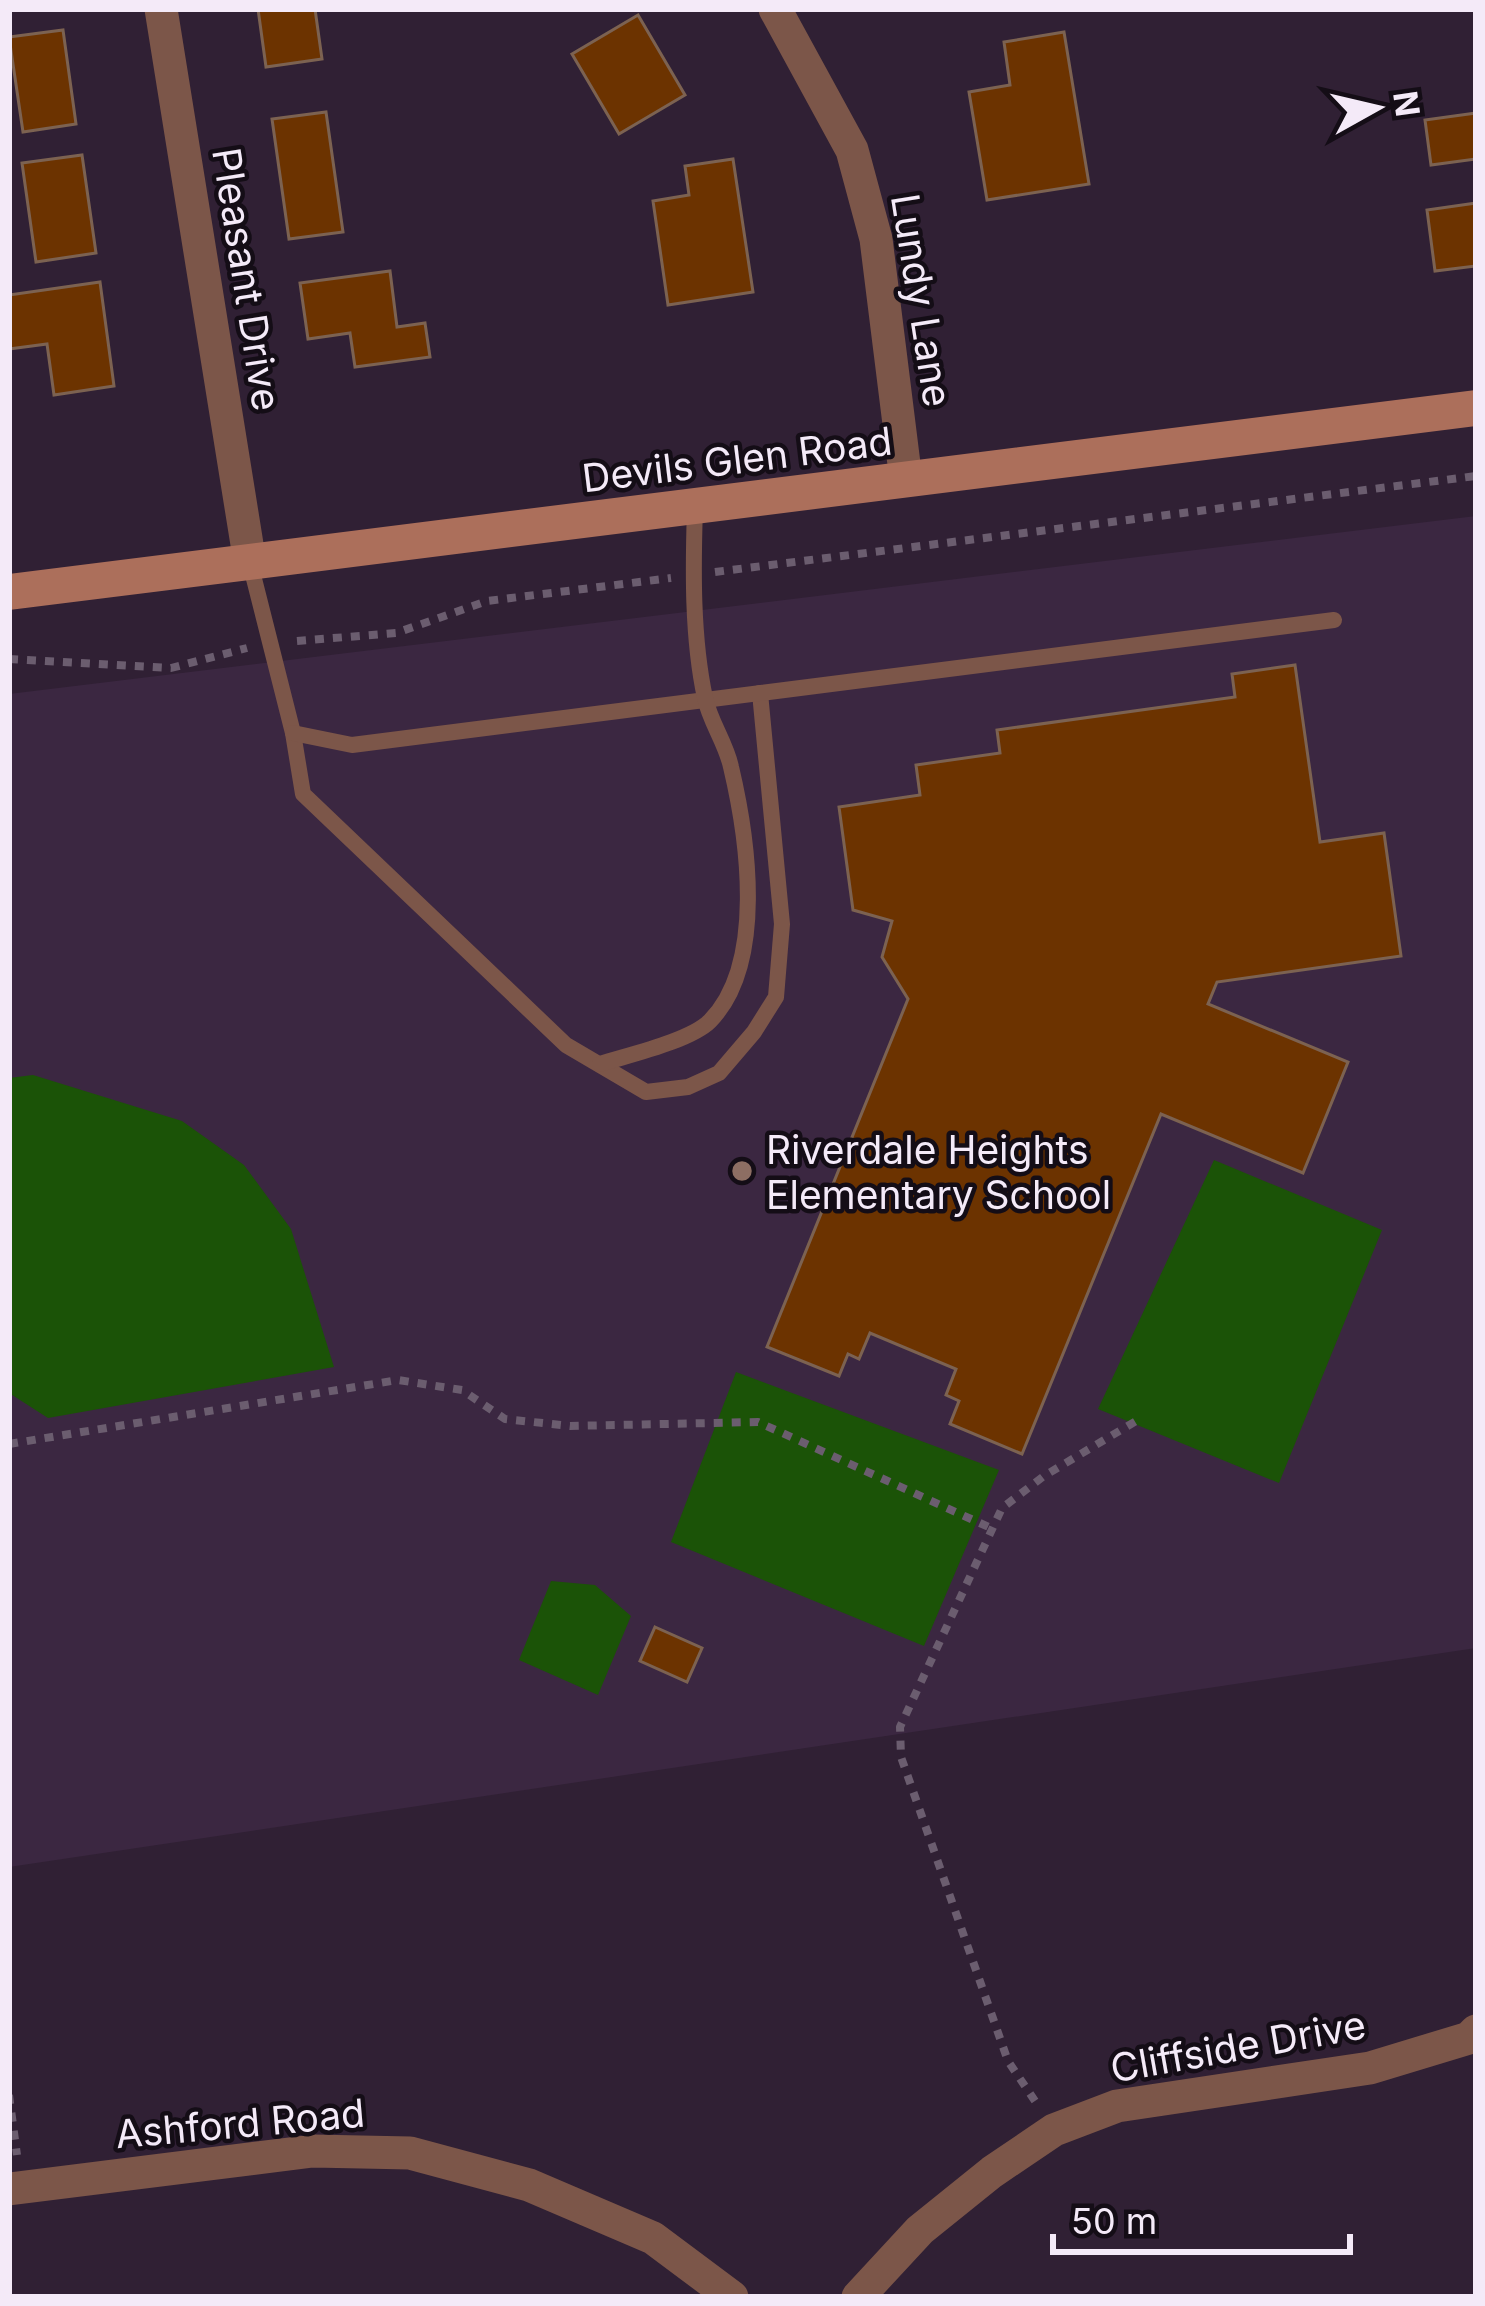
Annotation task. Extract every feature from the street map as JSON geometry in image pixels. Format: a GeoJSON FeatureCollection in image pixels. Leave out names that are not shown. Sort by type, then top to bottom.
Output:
{"type":"FeatureCollection","features":[{"type":"Feature","properties":{"kind":"main road","name":"Devils Glen Road"},"geometry":{"type":"LineString","coordinates":[[9,592],[1476,408]]}},
{"type":"Feature","properties":{"kind":"street","name":"Pleasant Drive"},"geometry":{"type":"LineString","coordinates":[[161,9],[250,562]]}},
{"type":"Feature","properties":{"kind":"street","name":"Lundy Lane"},"geometry":{"type":"LineString","coordinates":[[775,9],[852,151],[858,172],[876,238],[906,480]]}},
{"type":"Feature","properties":{"kind":"street","name":"Cliffside Drive"},"geometry":{"type":"LineString","coordinates":[[858,2297],[920,2230],[1054,2129],[1117,2106],[1370,2068],[1468,2038],[1476,2031]]}},
{"type":"Feature","properties":{"kind":"street","name":"Ashford Road"},"geometry":{"type":"LineString","coordinates":[[15,2188],[313,2151],[410,2153],[530,2185],[653,2238],[732,2297]]}},
{"type":"Feature","properties":{"kind":"lane"},"geometry":{"type":"LineString","coordinates":[[600,1064],[707,1025],[734,990],[751,908],[731,764],[705,700],[693,575],[695,506]]}},
{"type":"Feature","properties":{"kind":"lane"},"geometry":{"type":"LineString","coordinates":[[250,562],[293,733],[303,794],[566,1045],[646,1092],[688,1087],[718,1073],[754,1032],[776,997],[782,924],[760,693]]}},
{"type":"Feature","properties":{"kind":"lane"},"geometry":{"type":"LineString","coordinates":[[293,733],[352,745],[1334,620]]}},
{"type":"Feature","properties":{"kind":"path"},"geometry":{"type":"LineString","coordinates":[[9,659],[171,668],[270,643],[396,633],[487,601],[1476,476]]}},
{"type":"Feature","properties":{"kind":"path"},"geometry":{"type":"LineString","coordinates":[[9,1444],[398,1380],[462,1390],[505,1419],[570,1426],[758,1422],[993,1529]]}},
{"type":"Feature","properties":{"kind":"path"},"geometry":{"type":"LineString","coordinates":[[1054,2129],[1008,2060],[901,1756],[900,1727],[1002,1508],[1044,1476],[1136,1421]]}},
{"type":"Feature","properties":{"kind":"path"},"geometry":{"type":"LineString","coordinates":[[9,2095],[15,2188]]}},
{"type":"Feature","properties":{"kind":"shaded area","name":"Riverdale Heights Elementary School"},"geometry":{"type":"Polygon","coordinates":[[[1476,516],[1476,1648],[9,1867],[9,694],[1476,516]]]}},
{"type":"Feature","properties":{"kind":"green space"},"geometry":{"type":"Polygon","coordinates":[[[33,1075],[182,1121],[244,1165],[291,1229],[334,1367],[48,1418],[9,1393],[9,1078],[33,1075]]]}},
{"type":"Feature","properties":{"kind":"green space"},"geometry":{"type":"Polygon","coordinates":[[[1214,1160],[1382,1230],[1279,1483],[1098,1409],[1214,1160]]]}},
{"type":"Feature","properties":{"kind":"green space"},"geometry":{"type":"Polygon","coordinates":[[[736,1372],[999,1470],[924,1646],[671,1542],[736,1372]]]}},
{"type":"Feature","properties":{"kind":"green space"},"geometry":{"type":"Polygon","coordinates":[[[551,1581],[595,1585],[631,1616],[598,1695],[519,1660],[551,1581]]]}},
{"type":"Feature","properties":{"kind":"building"},"geometry":{"type":"Polygon","coordinates":[[[258,9],[315,9],[322,59],[266,67],[258,9]]]}},
{"type":"Feature","properties":{"kind":"building"},"geometry":{"type":"Polygon","coordinates":[[[638,15],[685,95],[619,134],[572,54],[638,15]]]}},
{"type":"Feature","properties":{"kind":"building"},"geometry":{"type":"Polygon","coordinates":[[[63,30],[76,124],[23,132],[9,37],[63,30]]]}},
{"type":"Feature","properties":{"kind":"building"},"geometry":{"type":"Polygon","coordinates":[[[1064,32],[1089,184],[987,200],[969,92],[1010,85],[1004,42],[1064,32]]]}},
{"type":"Feature","properties":{"kind":"building"},"geometry":{"type":"Polygon","coordinates":[[[326,112],[343,232],[289,239],[272,119],[326,112]]]}},
{"type":"Feature","properties":{"kind":"building"},"geometry":{"type":"Polygon","coordinates":[[[1476,113],[1476,159],[1431,165],[1425,120],[1476,113]]]}},
{"type":"Feature","properties":{"kind":"building"},"geometry":{"type":"Polygon","coordinates":[[[82,155],[96,253],[36,262],[22,163],[82,155]]]}},
{"type":"Feature","properties":{"kind":"building"},"geometry":{"type":"Polygon","coordinates":[[[733,159],[753,292],[668,305],[653,201],[689,195],[685,166],[733,159]]]}},
{"type":"Feature","properties":{"kind":"building"},"geometry":{"type":"Polygon","coordinates":[[[1476,203],[1476,266],[1435,271],[1427,210],[1476,203]]]}},
{"type":"Feature","properties":{"kind":"building"},"geometry":{"type":"Polygon","coordinates":[[[390,271],[397,327],[425,323],[430,357],[355,367],[350,333],[308,339],[300,283],[390,271]]]}},
{"type":"Feature","properties":{"kind":"building"},"geometry":{"type":"Polygon","coordinates":[[[100,282],[114,386],[54,395],[47,344],[9,349],[9,295],[100,282]]]}},
{"type":"Feature","properties":{"kind":"building"},"geometry":{"type":"Polygon","coordinates":[[[1295,665],[1320,842],[1384,833],[1401,956],[1217,982],[1208,1004],[1348,1062],[1303,1173],[1161,1114],[1022,1454],[950,1424],[959,1401],[946,1395],[956,1369],[870,1333],[859,1359],[848,1354],[839,1376],[767,1347],[908,999],[882,957],[892,921],[853,910],[839,807],[920,795],[916,765],[1000,753],[997,730],[1235,697],[1232,674],[1295,665]]]}},
{"type":"Feature","properties":{"kind":"building"},"geometry":{"type":"Polygon","coordinates":[[[655,1627],[702,1648],[687,1682],[640,1661],[655,1627]]]}},
{"type":"Feature","properties":{"kind":"place","name":"Riverdale Heights Elementary School"},"geometry":{"type":"Point","coordinates":[742,1171]}}]}
